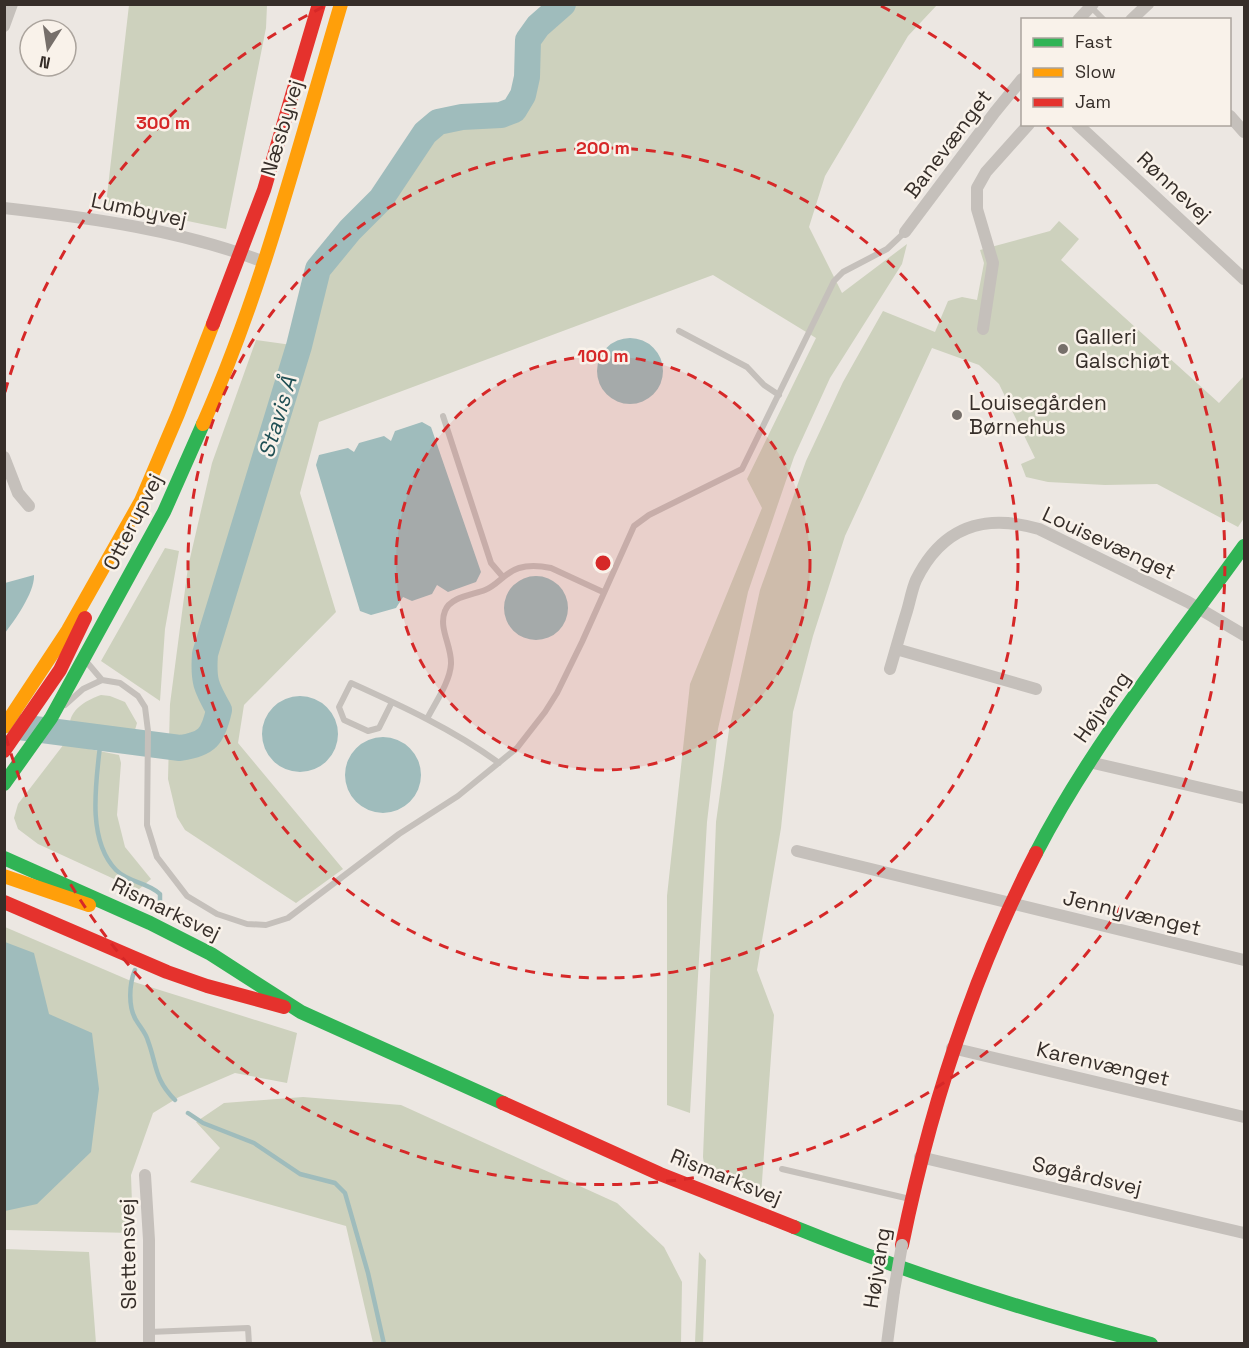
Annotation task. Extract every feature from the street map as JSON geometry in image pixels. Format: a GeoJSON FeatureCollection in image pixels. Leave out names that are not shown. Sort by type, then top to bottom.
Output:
{"type":"FeatureCollection","features":[{"type":"Feature","properties":{"kind":"main road","name":"Næsbyvej"},"geometry":{"type":"LineString","coordinates":[[241,254],[264,190],[319,4]]}},
{"type":"Feature","properties":{"kind":"main road","name":"Næsbyvej"},"geometry":{"type":"LineString","coordinates":[[264,262],[341,4]]}},
{"type":"Feature","properties":{"kind":"main road","name":"Otterupvej"},"geometry":{"type":"LineString","coordinates":[[4,727],[68,630],[141,501],[241,254]]}},
{"type":"Feature","properties":{"kind":"main road","name":"Otterupvej"},"geometry":{"type":"LineString","coordinates":[[4,784],[51,718],[164,512],[220,383],[264,262]]}},
{"type":"Feature","properties":{"kind":"main road","name":"Højvang"},"geometry":{"type":"LineString","coordinates":[[902,1245],[920,1157],[952,1048],[975,986],[1011,904],[1048,829],[1089,762],[1245,546]]}},
{"type":"Feature","properties":{"kind":"main road"},"geometry":{"type":"LineString","coordinates":[[8,747],[74,645],[102,572]]}},
{"type":"Feature","properties":{"kind":"main road","name":"Rismarksvej"},"geometry":{"type":"LineString","coordinates":[[4,858],[150,923],[211,954],[301,1012],[660,1174],[861,1254],[1065,1321],[1151,1344]]}},
{"type":"Feature","properties":{"kind":"main road"},"geometry":{"type":"LineString","coordinates":[[4,876],[150,923]]}},
{"type":"Feature","properties":{"kind":"main road","name":"Rismarksvej"},"geometry":{"type":"LineString","coordinates":[[4,902],[166,972],[301,1012]]}},
{"type":"Feature","properties":{"kind":"street"},"geometry":{"type":"LineString","coordinates":[[4,26],[12,4]]}},
{"type":"Feature","properties":{"kind":"street"},"geometry":{"type":"LineString","coordinates":[[1137,18],[1148,4]]}},
{"type":"Feature","properties":{"kind":"street"},"geometry":{"type":"LineString","coordinates":[[1080,18],[1090,5]]}},
{"type":"Feature","properties":{"kind":"street","name":"Banevænget"},"geometry":{"type":"LineString","coordinates":[[905,232],[995,112],[1021,81]]}},
{"type":"Feature","properties":{"kind":"street"},"geometry":{"type":"LineString","coordinates":[[1231,117],[1245,132]]}},
{"type":"Feature","properties":{"kind":"street"},"geometry":{"type":"LineString","coordinates":[[983,329],[993,263],[977,209],[977,188],[986,172],[1027,126]]}},
{"type":"Feature","properties":{"kind":"street","name":"Rønnevej"},"geometry":{"type":"LineString","coordinates":[[1079,126],[1245,279]]}},
{"type":"Feature","properties":{"kind":"street","name":"Lumbyvej"},"geometry":{"type":"LineString","coordinates":[[4,208],[86,217],[159,232],[264,262]]}},
{"type":"Feature","properties":{"kind":"street"},"geometry":{"type":"LineString","coordinates":[[4,457],[18,493],[29,506]]}},
{"type":"Feature","properties":{"kind":"street","name":"Louisevænget"},"geometry":{"type":"LineString","coordinates":[[890,669],[915,582],[930,556],[947,540],[972,526],[999,521],[1016,522],[1039,529],[1245,635]]}},
{"type":"Feature","properties":{"kind":"street"},"geometry":{"type":"LineString","coordinates":[[896,649],[1036,688]]}},
{"type":"Feature","properties":{"kind":"street"},"geometry":{"type":"LineString","coordinates":[[1089,762],[1245,798]]}},
{"type":"Feature","properties":{"kind":"street"},"geometry":{"type":"LineString","coordinates":[[797,851],[1011,904]]}},
{"type":"Feature","properties":{"kind":"street","name":"Jennyvænget"},"geometry":{"type":"LineString","coordinates":[[1011,904],[1245,960]]}},
{"type":"Feature","properties":{"kind":"street","name":"Karenvænget"},"geometry":{"type":"LineString","coordinates":[[952,1048],[1245,1118]]}},
{"type":"Feature","properties":{"kind":"street","name":"Søgårdsvej"},"geometry":{"type":"LineString","coordinates":[[920,1157],[1245,1233]]}},
{"type":"Feature","properties":{"kind":"street","name":"Slettensvej"},"geometry":{"type":"LineString","coordinates":[[145,1175],[149,1240],[149,1338]]}},
{"type":"Feature","properties":{"kind":"street","name":"Højvang"},"geometry":{"type":"LineString","coordinates":[[887,1344],[902,1245]]}},
{"type":"Feature","properties":{"kind":"lane"},"geometry":{"type":"LineString","coordinates":[[1090,5],[1102,18]]}},
{"type":"Feature","properties":{"kind":"lane"},"geometry":{"type":"LineString","coordinates":[[51,718],[83,689],[102,680],[120,683],[138,696],[145,707],[148,731],[147,825],[157,857],[187,896],[217,914],[247,924],[266,925],[288,918],[399,834],[458,796],[509,755],[532,729],[556,693],[582,642],[634,526],[649,515],[742,469],[838,275],[887,249],[905,232]]}},
{"type":"Feature","properties":{"kind":"lane"},"geometry":{"type":"LineString","coordinates":[[679,331],[747,367],[764,385],[779,394]]}},
{"type":"Feature","properties":{"kind":"lane"},"geometry":{"type":"LineString","coordinates":[[443,416],[491,563],[503,576]]}},
{"type":"Feature","properties":{"kind":"lane"},"geometry":{"type":"LineString","coordinates":[[427,719],[451,667],[451,654],[442,620],[446,607],[458,599],[495,585],[503,576],[522,567],[542,566],[603,592]]}},
{"type":"Feature","properties":{"kind":"lane"},"geometry":{"type":"LineString","coordinates":[[74,645],[102,680]]}},
{"type":"Feature","properties":{"kind":"lane"},"geometry":{"type":"LineString","coordinates":[[392,702],[379,729],[368,731],[344,720],[339,707],[351,683],[392,702],[427,719],[472,744],[499,763]]}},
{"type":"Feature","properties":{"kind":"lane"},"geometry":{"type":"LineString","coordinates":[[782,1169],[911,1199]]}},
{"type":"Feature","properties":{"kind":"lane","name":"Slettensvej"},"geometry":{"type":"LineString","coordinates":[[149,1338],[248,1328],[249,1344]]}},
{"type":"Feature","properties":{"kind":"green space"},"geometry":{"type":"Polygon","coordinates":[[[129,5],[267,5],[266,28],[226,229],[106,204],[129,5]]]}},
{"type":"Feature","properties":{"kind":"green space"},"geometry":{"type":"Polygon","coordinates":[[[563,5],[937,5],[908,36],[825,176],[809,227],[842,293],[907,244],[902,264],[830,378],[794,457],[748,592],[718,729],[707,822],[690,1113],[667,1105],[667,896],[690,684],[762,508],[747,479],[816,338],[713,275],[319,422],[300,493],[336,612],[244,705],[238,743],[343,869],[296,903],[185,830],[177,817],[168,779],[170,704],[188,567],[212,463],[256,340],[299,346],[318,269],[350,230],[381,199],[425,133],[438,122],[462,117],[501,115],[514,110],[523,95],[527,77],[528,40],[538,26],[563,5]]]}},
{"type":"Feature","properties":{"kind":"green space"},"geometry":{"type":"Polygon","coordinates":[[[1059,221],[1079,239],[1061,260],[1219,403],[1244,376],[1244,518],[1238,527],[1157,484],[1105,485],[1048,482],[1026,477],[1021,464],[1035,458],[999,384],[979,365],[932,348],[845,536],[813,636],[793,712],[781,828],[757,970],[774,1015],[761,1195],[705,1171],[703,1157],[716,822],[729,730],[760,590],[806,461],[843,382],[883,311],[935,332],[948,301],[962,297],[977,300],[984,263],[980,250],[1050,231],[1059,221]]]}},
{"type":"Feature","properties":{"kind":"green space"},"geometry":{"type":"Polygon","coordinates":[[[165,548],[179,551],[165,629],[160,701],[101,661],[165,548]]]}},
{"type":"Feature","properties":{"kind":"green space"},"geometry":{"type":"Polygon","coordinates":[[[101,695],[125,702],[137,723],[135,730],[70,722],[78,708],[101,695]]]}},
{"type":"Feature","properties":{"kind":"green space"},"geometry":{"type":"Polygon","coordinates":[[[64,744],[119,755],[121,763],[117,815],[125,847],[151,879],[138,890],[38,844],[18,829],[14,818],[18,804],[64,744]]]}},
{"type":"Feature","properties":{"kind":"green space"},"geometry":{"type":"Polygon","coordinates":[[[5,927],[131,981],[297,1033],[287,1083],[235,1073],[179,1097],[153,1113],[131,1175],[133,1233],[5,1230],[5,927]]]}},
{"type":"Feature","properties":{"kind":"green space"},"geometry":{"type":"Polygon","coordinates":[[[303,1097],[401,1105],[617,1203],[664,1247],[682,1282],[681,1343],[373,1343],[346,1226],[190,1182],[220,1148],[196,1122],[224,1103],[303,1097]]]}},
{"type":"Feature","properties":{"kind":"green space"},"geometry":{"type":"Polygon","coordinates":[[[5,1249],[89,1252],[96,1343],[5,1343],[5,1249]]]}},
{"type":"Feature","properties":{"kind":"green space"},"geometry":{"type":"Polygon","coordinates":[[[699,1252],[706,1260],[703,1344],[695,1343],[699,1252]]]}},
{"type":"Feature","properties":{"kind":"water"},"geometry":{"type":"Polygon","coordinates":[[[630,338],[643,341],[653,348],[660,358],[663,371],[660,384],[653,394],[643,401],[630,404],[617,401],[607,394],[600,384],[597,371],[600,358],[607,348],[617,341],[630,338]]]}},
{"type":"Feature","properties":{"kind":"water"},"geometry":{"type":"Polygon","coordinates":[[[422,422],[431,427],[481,572],[476,582],[448,592],[437,585],[432,594],[412,601],[403,597],[396,608],[371,615],[360,611],[316,465],[319,455],[348,448],[354,452],[359,443],[384,436],[391,441],[395,431],[422,422]]]}},
{"type":"Feature","properties":{"kind":"water"},"geometry":{"type":"Polygon","coordinates":[[[34,575],[28,597],[5,633],[5,583],[34,575]]]}},
{"type":"Feature","properties":{"kind":"water"},"geometry":{"type":"Polygon","coordinates":[[[536,576],[554,582],[562,590],[568,608],[562,626],[554,634],[536,640],[518,634],[510,626],[504,608],[510,590],[518,582],[536,576]]]}},
{"type":"Feature","properties":{"kind":"water"},"geometry":{"type":"Polygon","coordinates":[[[300,696],[314,699],[327,707],[335,720],[338,734],[335,748],[327,761],[314,769],[300,772],[286,769],[273,761],[265,748],[262,734],[265,720],[273,707],[286,699],[300,696]]]}},
{"type":"Feature","properties":{"kind":"water"},"geometry":{"type":"Polygon","coordinates":[[[383,737],[397,740],[410,748],[418,761],[421,775],[418,789],[410,802],[397,810],[383,813],[369,810],[356,802],[348,789],[345,775],[348,761],[356,748],[369,740],[383,737]]]}},
{"type":"Feature","properties":{"kind":"water"},"geometry":{"type":"Polygon","coordinates":[[[5,942],[34,953],[49,1014],[92,1033],[99,1089],[91,1152],[37,1204],[5,1211],[5,942]]]}},
{"type":"Feature","properties":{"kind":"waterway","name":"Stavis Å"},"geometry":{"type":"LineString","coordinates":[[19,727],[180,748],[197,744],[211,733],[219,710],[206,684],[205,654],[299,346],[318,269],[350,230],[381,199],[425,133],[438,122],[462,117],[501,115],[514,110],[523,95],[527,77],[528,40],[538,26],[563,4]]}},
{"type":"Feature","properties":{"kind":"waterway"},"geometry":{"type":"LineString","coordinates":[[101,737],[95,806],[100,841],[106,857],[116,870],[160,894],[160,907]]}},
{"type":"Feature","properties":{"kind":"waterway"},"geometry":{"type":"LineString","coordinates":[[135,970],[130,995],[133,1015],[147,1038],[163,1085],[175,1100]]}},
{"type":"Feature","properties":{"kind":"waterway"},"geometry":{"type":"LineString","coordinates":[[188,1113],[203,1123],[254,1143],[300,1174],[335,1183],[345,1193],[368,1273],[384,1344]]}},
{"type":"Feature","properties":{"kind":"traffic: fast"},"geometry":{"type":"LineString","coordinates":[[4,784],[51,718],[164,512],[203,424]]}},
{"type":"Feature","properties":{"kind":"traffic: fast"},"geometry":{"type":"LineString","coordinates":[[1036,853],[1058,812],[1108,734],[1244,546]]}},
{"type":"Feature","properties":{"kind":"traffic: fast"},"geometry":{"type":"LineString","coordinates":[[4,858],[150,923],[211,954],[301,1012],[503,1103]]}},
{"type":"Feature","properties":{"kind":"traffic: fast"},"geometry":{"type":"LineString","coordinates":[[794,1227],[882,1261],[971,1291],[1151,1344]]}},
{"type":"Feature","properties":{"kind":"traffic: slow"},"geometry":{"type":"LineString","coordinates":[[203,424],[262,269],[341,4]]}},
{"type":"Feature","properties":{"kind":"traffic: slow"},"geometry":{"type":"LineString","coordinates":[[4,727],[68,630],[141,501],[213,324]]}},
{"type":"Feature","properties":{"kind":"traffic: slow"},"geometry":{"type":"LineString","coordinates":[[4,876],[89,905]]}},
{"type":"Feature","properties":{"kind":"traffic: jam"},"geometry":{"type":"LineString","coordinates":[[213,324],[264,190],[319,4]]}},
{"type":"Feature","properties":{"kind":"traffic: jam"},"geometry":{"type":"LineString","coordinates":[[4,751],[60,670],[85,618]]}},
{"type":"Feature","properties":{"kind":"traffic: jam"},"geometry":{"type":"LineString","coordinates":[[902,1245],[926,1143],[956,1044],[992,947],[1036,853]]}},
{"type":"Feature","properties":{"kind":"traffic: jam"},"geometry":{"type":"LineString","coordinates":[[4,902],[167,972],[207,986],[284,1007]]}},
{"type":"Feature","properties":{"kind":"traffic: jam"},"geometry":{"type":"LineString","coordinates":[[503,1103],[660,1174],[794,1227]]}},
{"type":"Feature","properties":{"kind":"place","name":"Galleri Galschiøt"},"geometry":{"type":"Point","coordinates":[1063,349]}},
{"type":"Feature","properties":{"kind":"place","name":"Louisegården Børnehus"},"geometry":{"type":"Point","coordinates":[957,415]}}]}
